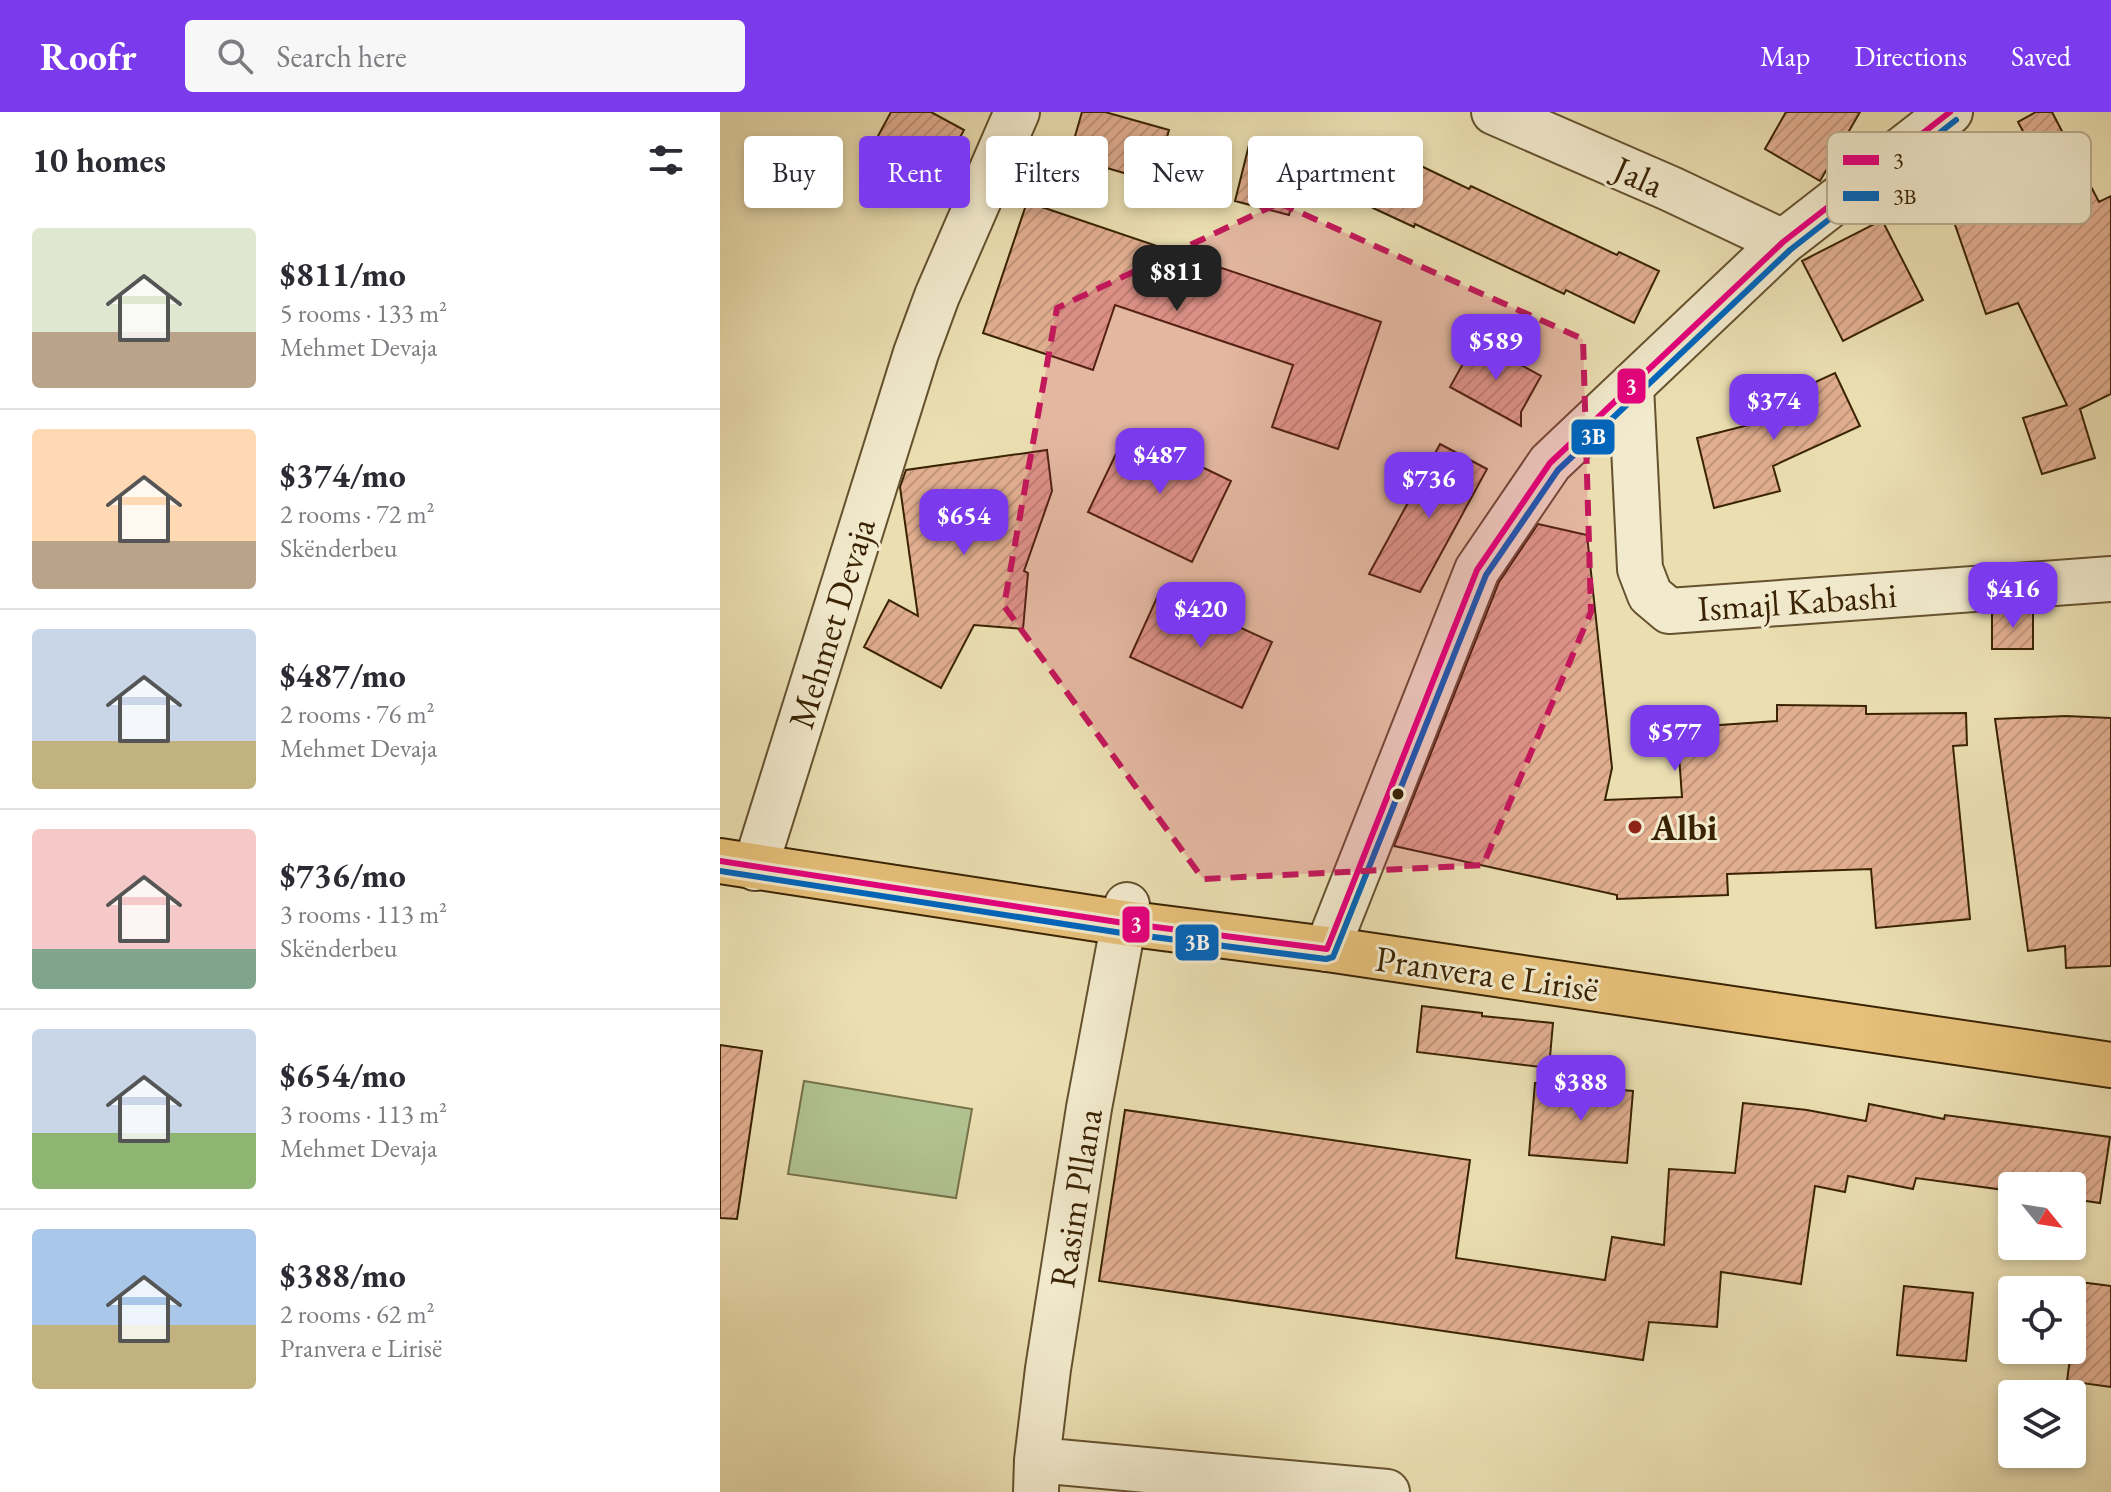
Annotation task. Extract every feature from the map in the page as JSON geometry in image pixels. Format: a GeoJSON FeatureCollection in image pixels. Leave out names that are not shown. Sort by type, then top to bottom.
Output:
{"type":"FeatureCollection","features":[{"type":"Feature","properties":{"kind":"main road","name":"Pranvera e Lirisë"},"geometry":{"type":"LineString","coordinates":[[739,856],[1126,914],[1330,940],[2111,1065]]}},
{"type":"Feature","properties":{"kind":"main road","name":"Pranvera e Lirisë"},"geometry":{"type":"LineString","coordinates":[[1330,940],[1426,940],[2111,1036]]}},
{"type":"Feature","properties":{"kind":"street","name":"Mehmet Devaja"},"geometry":{"type":"LineString","coordinates":[[739,856],[937,296],[1017,112]]}},
{"type":"Feature","properties":{"kind":"street","name":"Jala"},"geometry":{"type":"LineString","coordinates":[[1494,112],[1783,242]]}},
{"type":"Feature","properties":{"kind":"street"},"geometry":{"type":"LineString","coordinates":[[1924,132],[1950,112]]}},
{"type":"Feature","properties":{"kind":"street"},"geometry":{"type":"LineString","coordinates":[[1330,940],[1477,570],[1550,463],[1783,242],[1827,208]]}},
{"type":"Feature","properties":{"kind":"street","name":"Ismajl Kabashi"},"geometry":{"type":"LineString","coordinates":[[1631,386],[1640,569],[1650,595],[1669,611],[2111,579]]}},
{"type":"Feature","properties":{"kind":"street","name":"Rasim Pllana"},"geometry":{"type":"LineString","coordinates":[[1036,1476],[1048,1369],[1087,1123],[1126,914]]}},
{"type":"Feature","properties":{"kind":"street"},"geometry":{"type":"LineString","coordinates":[[1036,1476],[1387,1492]]}},
{"type":"Feature","properties":{"kind":"highlighted area"},"geometry":{"type":"Polygon","coordinates":[[[1279,203],[1583,339],[1591,612],[1483,865],[1203,879],[1004,606],[1057,308],[1279,203]]]}},
{"type":"Feature","properties":{"kind":"green space"},"geometry":{"type":"Polygon","coordinates":[[[804,1081],[972,1109],[956,1198],[788,1174],[804,1081]]]}},
{"type":"Feature","properties":{"kind":"building"},"geometry":{"type":"Polygon","coordinates":[[[891,112],[931,112],[964,130],[961,136],[878,136],[891,112]]]}},
{"type":"Feature","properties":{"kind":"building"},"geometry":{"type":"Polygon","coordinates":[[[1082,112],[1105,112],[1169,130],[1167,136],[1124,136],[1124,173],[1108,168],[1108,136],[1075,136],[1082,112]]]}},
{"type":"Feature","properties":{"kind":"building"},"geometry":{"type":"Polygon","coordinates":[[[1786,112],[1860,112],[1848,132],[1827,132],[1827,169],[1820,181],[1765,149],[1786,112]]]}},
{"type":"Feature","properties":{"kind":"building"},"geometry":{"type":"Polygon","coordinates":[[[2036,112],[2052,112],[2062,132],[2023,132],[2018,122],[2036,112]]]}},
{"type":"Feature","properties":{"kind":"building"},"geometry":{"type":"Polygon","coordinates":[[[1248,149],[1248,204],[1235,201],[1248,149]]]}},
{"type":"Feature","properties":{"kind":"building"},"geometry":{"type":"Polygon","coordinates":[[[1423,167],[1659,271],[1634,323],[1566,290],[1564,294],[1415,224],[1414,227],[1373,208],[1423,208],[1423,167]]]}},
{"type":"Feature","properties":{"kind":"building"},"geometry":{"type":"Polygon","coordinates":[[[2091,187],[2099,202],[2111,196],[2111,394],[2080,409],[2095,458],[2042,474],[2023,418],[2067,405],[2018,303],[1986,314],[1955,224],[2091,224],[2091,187]]]}},
{"type":"Feature","properties":{"kind":"building"},"geometry":{"type":"Polygon","coordinates":[[[1025,208],[1045,208],[1381,322],[1338,449],[1272,427],[1293,365],[1115,305],[1093,370],[983,333],[1025,208]]]}},
{"type":"Feature","properties":{"kind":"building"},"geometry":{"type":"Polygon","coordinates":[[[1262,208],[1291,208],[1289,215],[1262,208]]]}},
{"type":"Feature","properties":{"kind":"building"},"geometry":{"type":"Polygon","coordinates":[[[1874,224],[1884,224],[1923,300],[1843,341],[1802,261],[1874,224]]]}},
{"type":"Feature","properties":{"kind":"building"},"geometry":{"type":"Polygon","coordinates":[[[1476,340],[1541,376],[1521,412],[1521,426],[1450,387],[1476,340]]]}},
{"type":"Feature","properties":{"kind":"building"},"geometry":{"type":"Polygon","coordinates":[[[1835,373],[1860,426],[1773,466],[1780,491],[1714,508],[1697,438],[1784,416],[1776,400],[1835,373]]]}},
{"type":"Feature","properties":{"kind":"building"},"geometry":{"type":"Polygon","coordinates":[[[1127,431],[1231,481],[1192,562],[1088,512],[1127,431]]]}},
{"type":"Feature","properties":{"kind":"building"},"geometry":{"type":"Polygon","coordinates":[[[1440,444],[1487,469],[1420,592],[1369,574],[1440,444]]]}},
{"type":"Feature","properties":{"kind":"building"},"geometry":{"type":"Polygon","coordinates":[[[1047,450],[1052,491],[1024,571],[1028,573],[1023,629],[974,625],[941,688],[864,647],[889,600],[918,616],[900,487],[906,470],[1047,450]]]}},
{"type":"Feature","properties":{"kind":"building"},"geometry":{"type":"Polygon","coordinates":[[[1538,524],[1587,535],[1612,768],[1605,800],[1682,797],[1677,728],[1777,721],[1777,705],[1866,706],[1866,714],[1966,713],[1967,745],[1953,746],[1970,919],[1876,928],[1871,869],[1727,874],[1728,895],[1617,899],[1617,895],[1394,846],[1499,582],[1538,524]]]}},
{"type":"Feature","properties":{"kind":"building"},"geometry":{"type":"Polygon","coordinates":[[[1160,591],[1272,642],[1242,708],[1130,657],[1160,591]]]}},
{"type":"Feature","properties":{"kind":"building"},"geometry":{"type":"Polygon","coordinates":[[[2033,610],[2033,649],[1992,649],[1992,613],[2033,610]]]}},
{"type":"Feature","properties":{"kind":"building"},"geometry":{"type":"Polygon","coordinates":[[[2111,718],[2111,966],[2066,968],[2065,946],[2028,951],[1995,719],[2111,718]]]}},
{"type":"Feature","properties":{"kind":"building"},"geometry":{"type":"Polygon","coordinates":[[[1422,1006],[1553,1023],[1549,1068],[1417,1052],[1422,1006]]]}},
{"type":"Feature","properties":{"kind":"building"},"geometry":{"type":"Polygon","coordinates":[[[720,1045],[762,1051],[737,1219],[720,1218],[720,1045]]]}},
{"type":"Feature","properties":{"kind":"building"},"geometry":{"type":"Polygon","coordinates":[[[1535,1083],[1633,1091],[1627,1163],[1529,1155],[1535,1083]]]}},
{"type":"Feature","properties":{"kind":"building"},"geometry":{"type":"Polygon","coordinates":[[[1743,1103],[1866,1121],[1869,1104],[1944,1119],[1945,1115],[2110,1137],[2100,1203],[2086,1201],[2086,1172],[1998,1172],[1998,1189],[1916,1178],[1913,1189],[1848,1176],[1845,1192],[1815,1186],[1801,1284],[1721,1272],[1717,1327],[1649,1322],[1643,1360],[1099,1281],[1125,1110],[1470,1160],[1456,1258],[1605,1280],[1612,1237],[1664,1245],[1669,1169],[1735,1173],[1743,1103]]]}},
{"type":"Feature","properties":{"kind":"building"},"geometry":{"type":"Polygon","coordinates":[[[2086,1283],[2111,1286],[2111,1387],[2086,1384],[2086,1380],[2067,1380],[2069,1364],[2086,1364],[2086,1283]]]}},
{"type":"Feature","properties":{"kind":"building"},"geometry":{"type":"Polygon","coordinates":[[[1904,1286],[1973,1293],[1966,1361],[1897,1355],[1904,1286]]]}},
{"type":"Feature","properties":{"kind":"transit line","name":"3"},"geometry":{"type":"LineString","coordinates":[[1924,132],[1950,112]]}},
{"type":"Feature","properties":{"kind":"transit line","name":"3B"},"geometry":{"type":"LineString","coordinates":[[1941,132],[1956,120]]}},
{"type":"Feature","properties":{"kind":"transit line","name":"3"},"geometry":{"type":"LineString","coordinates":[[720,861],[1124,923],[1327,949],[1477,570],[1550,463],[1783,242],[1827,208]]}},
{"type":"Feature","properties":{"kind":"transit line","name":"3B"},"geometry":{"type":"LineString","coordinates":[[720,871],[1122,933],[1326,959],[1333,957],[1486,575],[1558,470],[1790,250],[1827,221]]}},
{"type":"Feature","properties":{"kind":"place","name":"Albi"},"geometry":{"type":"Point","coordinates":[1635,827]}}]}
